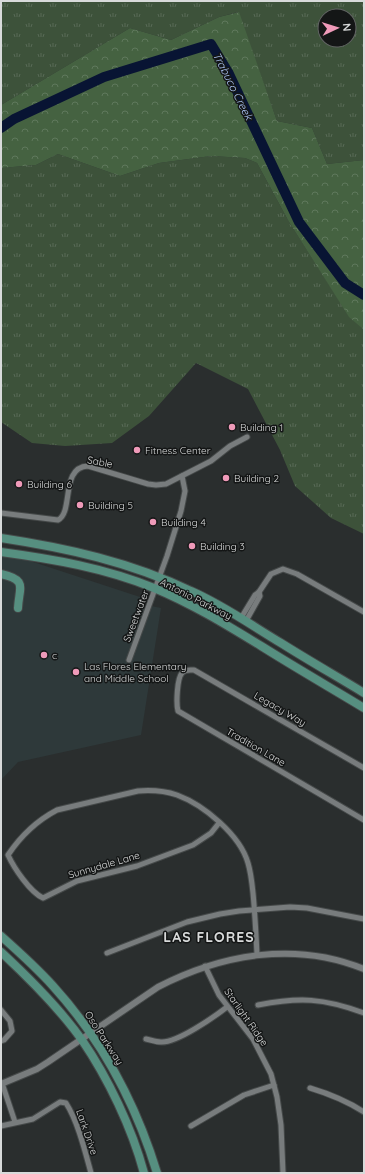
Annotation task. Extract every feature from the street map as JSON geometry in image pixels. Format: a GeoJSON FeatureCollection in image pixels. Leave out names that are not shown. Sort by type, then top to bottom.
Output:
{"type":"FeatureCollection","features":[{"type":"Feature","properties":{"kind":"main road","name":"Antonio Parkway"},"geometry":{"type":"LineString","coordinates":[[1,538],[68,549],[102,558],[191,591],[244,619],[364,693]]}},
{"type":"Feature","properties":{"kind":"main road","name":"Antonio Parkway"},"geometry":{"type":"LineString","coordinates":[[1,552],[47,558],[75,564],[110,573],[156,589],[221,622],[364,708]]}},
{"type":"Feature","properties":{"kind":"main road"},"geometry":{"type":"LineString","coordinates":[[1,574],[14,578],[20,586],[21,592],[18,608]]}},
{"type":"Feature","properties":{"kind":"main road","name":"Oso Parkway"},"geometry":{"type":"LineString","coordinates":[[1,936],[53,986],[103,1052],[128,1096],[140,1123],[157,1173]]}},
{"type":"Feature","properties":{"kind":"main road","name":"Oso Parkway"},"geometry":{"type":"LineString","coordinates":[[1,952],[24,974],[81,1039],[94,1058],[127,1126],[144,1173]]}},
{"type":"Feature","properties":{"kind":"street","name":"Sable"},"geometry":{"type":"LineString","coordinates":[[1,513],[53,520],[61,519],[72,476],[75,471],[83,466],[156,485],[166,484],[211,461],[230,446],[247,437]]}},
{"type":"Feature","properties":{"kind":"street"},"geometry":{"type":"LineString","coordinates":[[159,578],[185,491],[182,476]]}},
{"type":"Feature","properties":{"kind":"street"},"geometry":{"type":"LineString","coordinates":[[244,619],[260,596],[259,592],[271,574],[283,569],[297,574],[364,612]]}},
{"type":"Feature","properties":{"kind":"street","name":"Sweetwater"},"geometry":{"type":"LineString","coordinates":[[129,660],[159,578]]}},
{"type":"Feature","properties":{"kind":"street","name":"Legacy Way"},"geometry":{"type":"LineString","coordinates":[[187,670],[194,670],[364,768]]}},
{"type":"Feature","properties":{"kind":"street","name":"Tradition Lane"},"geometry":{"type":"LineString","coordinates":[[187,670],[182,673],[179,678],[176,706],[178,711],[364,820]]}},
{"type":"Feature","properties":{"kind":"street","name":"Sunnydale Lane"},"geometry":{"type":"LineString","coordinates":[[150,790],[176,795],[199,806],[219,823],[207,836],[192,845],[137,866],[77,881],[43,898],[36,895],[8,855],[15,845],[47,815],[57,810],[138,791],[150,790]]}},
{"type":"Feature","properties":{"kind":"street"},"geometry":{"type":"LineString","coordinates":[[219,823],[237,842],[247,859],[254,909],[257,954]]}},
{"type":"Feature","properties":{"kind":"street"},"geometry":{"type":"LineString","coordinates":[[107,953],[192,921],[220,914],[254,909],[290,907],[307,908],[364,919]]}},
{"type":"Feature","properties":{"kind":"street"},"geometry":{"type":"LineString","coordinates":[[1,1126],[15,1122],[1,1084],[37,1069],[158,987],[174,978],[205,966],[257,954],[301,954],[340,960],[364,969]]}},
{"type":"Feature","properties":{"kind":"street","name":"Starlight Ridge"},"geometry":{"type":"LineString","coordinates":[[205,966],[219,995],[253,1039],[264,1059],[274,1085],[281,1125],[283,1173]]}},
{"type":"Feature","properties":{"kind":"street"},"geometry":{"type":"LineString","coordinates":[[258,1005],[284,1000],[305,999],[327,1002],[364,1013]]}},
{"type":"Feature","properties":{"kind":"street"},"geometry":{"type":"LineString","coordinates":[[146,1039],[162,1042],[175,1038],[214,1017],[227,1007]]}},
{"type":"Feature","properties":{"kind":"street"},"geometry":{"type":"LineString","coordinates":[[1,1010],[10,1021],[12,1031],[4,1040],[1,1041]]}},
{"type":"Feature","properties":{"kind":"street"},"geometry":{"type":"LineString","coordinates":[[191,1126],[244,1096],[274,1085]]}},
{"type":"Feature","properties":{"kind":"street"},"geometry":{"type":"LineString","coordinates":[[310,1088],[336,1096],[364,1112]]}},
{"type":"Feature","properties":{"kind":"street","name":"Lark Drive"},"geometry":{"type":"LineString","coordinates":[[15,1122],[33,1118],[60,1102],[66,1103],[81,1137],[91,1173]]}},
{"type":"Feature","properties":{"kind":"shaded area","name":"Las Flores Elementary and Middle School"},"geometry":{"type":"Polygon","coordinates":[[[1,555],[18,557],[140,597],[141,604],[161,608],[141,735],[18,762],[1,780],[1,555]]]}},
{"type":"Feature","properties":{"kind":"green space"},"geometry":{"type":"Polygon","coordinates":[[[1,1],[364,1],[364,160],[327,164],[312,128],[277,121],[238,12],[219,17],[171,40],[130,28],[1,105],[1,1]]]}},
{"type":"Feature","properties":{"kind":"green space"},"geometry":{"type":"Polygon","coordinates":[[[239,12],[277,121],[312,128],[327,164],[364,160],[364,330],[349,317],[289,222],[257,163],[245,158],[211,156],[159,163],[120,176],[58,154],[36,165],[1,168],[1,105],[130,28],[171,40],[219,17],[239,12]]]}},
{"type":"Feature","properties":{"kind":"green space"},"geometry":{"type":"Polygon","coordinates":[[[58,154],[120,176],[159,163],[211,156],[245,158],[257,163],[289,222],[349,316],[364,330],[364,534],[331,518],[295,486],[280,450],[248,389],[196,363],[149,416],[112,443],[65,446],[32,443],[1,422],[1,168],[36,165],[58,154]]]}},
{"type":"Feature","properties":{"kind":"waterway","name":"Trabuco Creek"},"geometry":{"type":"LineString","coordinates":[[1,128],[14,119],[104,77],[211,44],[228,72],[299,222],[345,283],[364,295]]}},
{"type":"Feature","properties":{"kind":"place","name":"Building 1"},"geometry":{"type":"Point","coordinates":[232,427]}},
{"type":"Feature","properties":{"kind":"place","name":"Fitness Center"},"geometry":{"type":"Point","coordinates":[137,450]}},
{"type":"Feature","properties":{"kind":"place","name":"Building 2"},"geometry":{"type":"Point","coordinates":[226,478]}},
{"type":"Feature","properties":{"kind":"place","name":"Building 6"},"geometry":{"type":"Point","coordinates":[19,484]}},
{"type":"Feature","properties":{"kind":"place","name":"Building 5"},"geometry":{"type":"Point","coordinates":[80,505]}},
{"type":"Feature","properties":{"kind":"place","name":"Building 4"},"geometry":{"type":"Point","coordinates":[153,522]}},
{"type":"Feature","properties":{"kind":"place","name":"Building 3"},"geometry":{"type":"Point","coordinates":[192,546]}},
{"type":"Feature","properties":{"kind":"place","name":"c"},"geometry":{"type":"Point","coordinates":[44,655]}},
{"type":"Feature","properties":{"kind":"place","name":"Las Flores Elementary and Middle School"},"geometry":{"type":"Point","coordinates":[76,672]}},
{"type":"Feature","properties":{"kind":"district","name":"LAS FLORES"},"geometry":{"type":"Point","coordinates":[209,937]}}]}
